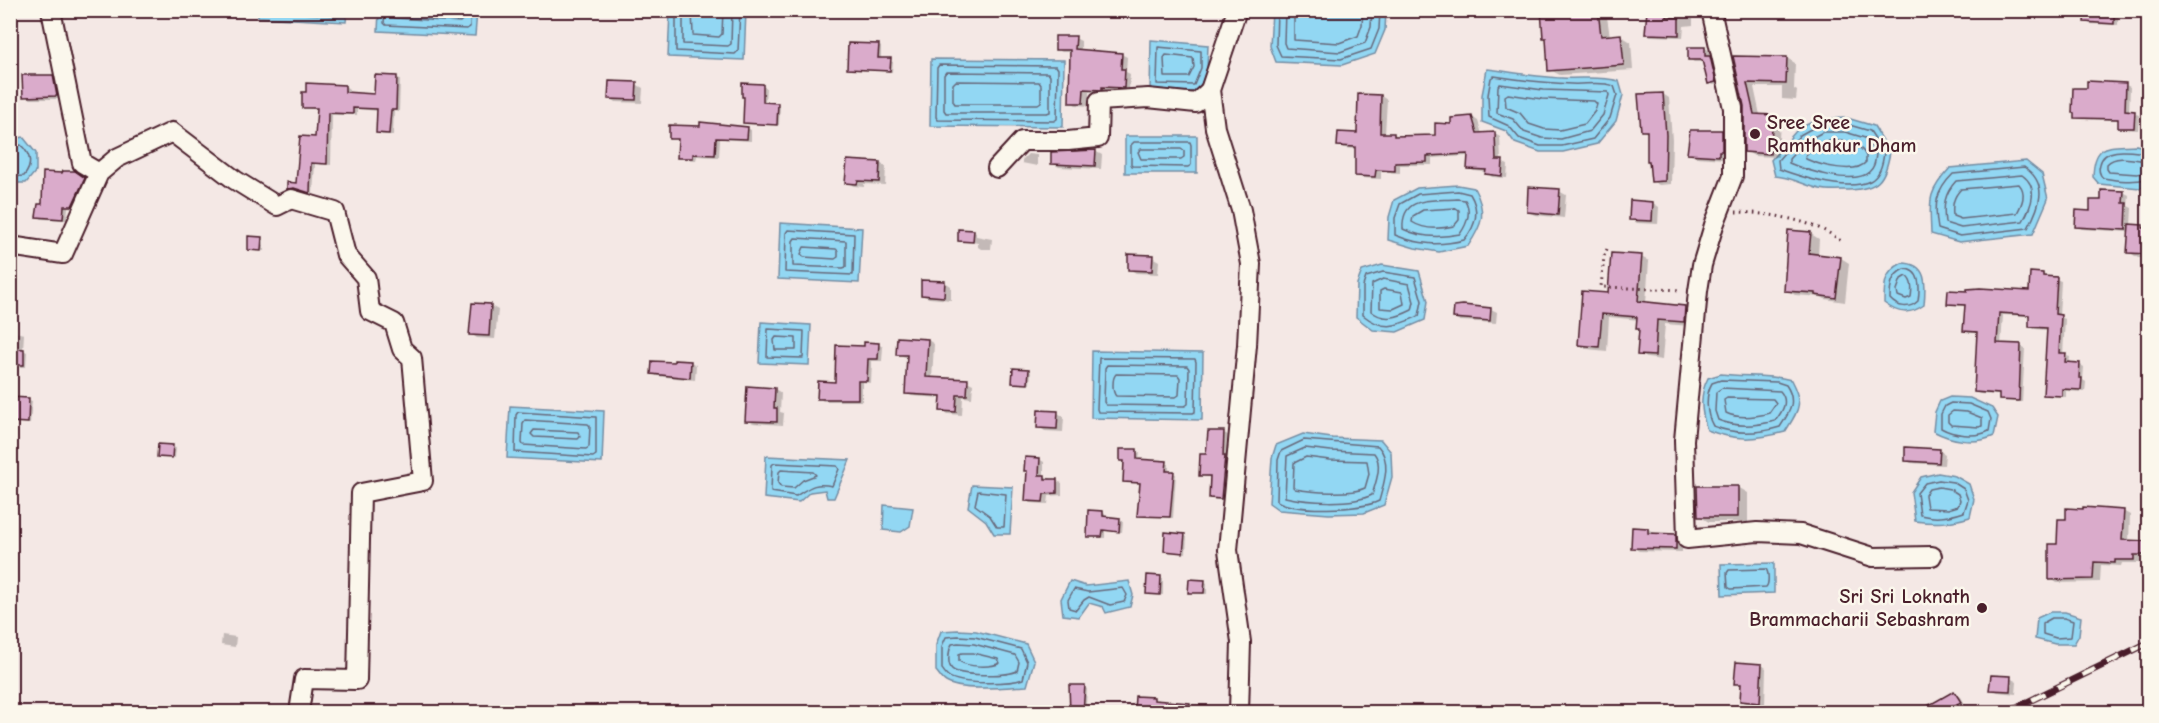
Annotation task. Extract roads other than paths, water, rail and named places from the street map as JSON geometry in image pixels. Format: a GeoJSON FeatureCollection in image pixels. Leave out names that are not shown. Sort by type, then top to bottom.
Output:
{"type":"FeatureCollection","features":[{"type":"Feature","properties":{"kind":"street"},"geometry":{"type":"LineString","coordinates":[[51,10],[82,163],[99,173]]}},
{"type":"Feature","properties":{"kind":"street"},"geometry":{"type":"LineString","coordinates":[[1237,10],[1210,90],[1215,128],[1242,210],[1251,264],[1228,550],[1241,642],[1239,712]]}},
{"type":"Feature","properties":{"kind":"street"},"geometry":{"type":"LineString","coordinates":[[1711,10],[1733,108],[1732,176],[1702,265],[1698,291],[1684,440],[1687,539],[1757,531],[1801,534],[1873,556],[1932,555]]}},
{"type":"Feature","properties":{"kind":"street"},"geometry":{"type":"LineString","coordinates":[[997,168],[1022,141],[1068,141],[1098,138],[1099,101],[1148,98],[1196,103],[1210,90]]}},
{"type":"Feature","properties":{"kind":"street"},"geometry":{"type":"LineString","coordinates":[[10,246],[63,254],[99,173],[117,158],[172,132],[236,180],[277,206],[291,199],[335,212],[346,255],[366,278],[370,311],[394,323],[402,349],[412,358],[423,481],[361,493],[357,680],[304,679],[299,712]]}},
{"type":"Feature","properties":{"kind":"water"},"geometry":{"type":"Polygon","coordinates":[[[258,11],[347,11],[346,22],[258,17],[258,11]]]}},
{"type":"Feature","properties":{"kind":"water"},"geometry":{"type":"Polygon","coordinates":[[[379,11],[477,11],[475,36],[378,31],[379,11]]]}},
{"type":"Feature","properties":{"kind":"water"},"geometry":{"type":"Polygon","coordinates":[[[670,11],[746,11],[744,60],[668,57],[670,11]]]}},
{"type":"Feature","properties":{"kind":"water"},"geometry":{"type":"Polygon","coordinates":[[[1272,11],[1386,11],[1385,30],[1375,54],[1342,65],[1276,62],[1270,46],[1272,11]]]}},
{"type":"Feature","properties":{"kind":"water"},"geometry":{"type":"Polygon","coordinates":[[[1151,40],[1208,45],[1207,70],[1198,92],[1150,91],[1151,40]]]}},
{"type":"Feature","properties":{"kind":"water"},"geometry":{"type":"Polygon","coordinates":[[[931,59],[1064,60],[1063,127],[930,126],[931,59]]]}},
{"type":"Feature","properties":{"kind":"water"},"geometry":{"type":"Polygon","coordinates":[[[1487,69],[1534,76],[1619,81],[1623,95],[1616,121],[1597,144],[1563,152],[1540,152],[1515,143],[1506,131],[1482,122],[1482,95],[1487,69]]]}},
{"type":"Feature","properties":{"kind":"water"},"geometry":{"type":"Polygon","coordinates":[[[1847,118],[1874,126],[1890,152],[1886,170],[1878,181],[1867,188],[1830,190],[1775,176],[1771,160],[1796,131],[1819,119],[1847,118]]]}},
{"type":"Feature","properties":{"kind":"water"},"geometry":{"type":"Polygon","coordinates":[[[1125,136],[1197,136],[1197,173],[1125,173],[1125,136]]]}},
{"type":"Feature","properties":{"kind":"water"},"geometry":{"type":"Polygon","coordinates":[[[23,137],[36,153],[36,171],[26,183],[11,183],[11,140],[23,137]]]}},
{"type":"Feature","properties":{"kind":"water"},"geometry":{"type":"Polygon","coordinates":[[[2136,145],[2148,148],[2148,184],[2140,188],[2099,184],[2093,177],[2096,158],[2100,152],[2110,147],[2136,145]]]}},
{"type":"Feature","properties":{"kind":"water"},"geometry":{"type":"Polygon","coordinates":[[[2026,161],[2042,174],[2048,199],[2033,234],[1959,242],[1931,234],[1931,198],[1942,177],[1950,168],[2026,161]]]}},
{"type":"Feature","properties":{"kind":"water"},"geometry":{"type":"Polygon","coordinates":[[[1458,185],[1474,188],[1481,204],[1482,218],[1468,246],[1439,252],[1388,240],[1389,217],[1394,200],[1417,188],[1458,185]]]}},
{"type":"Feature","properties":{"kind":"water"},"geometry":{"type":"Polygon","coordinates":[[[780,223],[862,228],[859,283],[778,279],[780,223]]]}},
{"type":"Feature","properties":{"kind":"water"},"geometry":{"type":"Polygon","coordinates":[[[1902,263],[1917,267],[1924,276],[1925,283],[1924,305],[1909,312],[1899,311],[1884,303],[1886,279],[1892,270],[1902,263]]]}},
{"type":"Feature","properties":{"kind":"water"},"geometry":{"type":"Polygon","coordinates":[[[1382,265],[1419,271],[1428,301],[1425,320],[1397,332],[1373,330],[1356,317],[1357,284],[1362,271],[1382,265]]]}},
{"type":"Feature","properties":{"kind":"water"},"geometry":{"type":"Polygon","coordinates":[[[761,322],[811,325],[809,365],[759,363],[761,322]]]}},
{"type":"Feature","properties":{"kind":"water"},"geometry":{"type":"Polygon","coordinates":[[[1092,351],[1203,353],[1202,420],[1091,418],[1092,351]]]}},
{"type":"Feature","properties":{"kind":"water"},"geometry":{"type":"Polygon","coordinates":[[[1721,374],[1791,380],[1799,401],[1794,418],[1785,432],[1764,437],[1737,438],[1707,430],[1702,410],[1703,391],[1708,378],[1721,374]]]}},
{"type":"Feature","properties":{"kind":"water"},"geometry":{"type":"Polygon","coordinates":[[[1950,397],[1970,398],[1992,408],[1998,417],[1994,436],[1987,439],[1963,441],[1933,431],[1935,412],[1940,401],[1950,397]]]}},
{"type":"Feature","properties":{"kind":"water"},"geometry":{"type":"Polygon","coordinates":[[[510,406],[604,411],[602,463],[507,458],[510,406]]]}},
{"type":"Feature","properties":{"kind":"water"},"geometry":{"type":"Polygon","coordinates":[[[1303,434],[1381,440],[1391,452],[1392,477],[1384,505],[1364,513],[1329,514],[1279,510],[1269,503],[1272,458],[1276,445],[1303,434]]]}},
{"type":"Feature","properties":{"kind":"water"},"geometry":{"type":"Polygon","coordinates":[[[766,456],[850,460],[834,498],[827,498],[825,490],[810,492],[799,502],[764,498],[766,456]]]}},
{"type":"Feature","properties":{"kind":"water"},"geometry":{"type":"Polygon","coordinates":[[[1938,473],[1955,476],[1969,484],[1974,499],[1970,517],[1956,521],[1915,521],[1911,492],[1921,477],[1938,473]]]}},
{"type":"Feature","properties":{"kind":"water"},"geometry":{"type":"Polygon","coordinates":[[[972,485],[1013,487],[1010,534],[994,534],[986,521],[968,507],[972,485]]]}},
{"type":"Feature","properties":{"kind":"water"},"geometry":{"type":"Polygon","coordinates":[[[884,505],[913,508],[910,526],[901,532],[883,530],[884,505]]]}},
{"type":"Feature","properties":{"kind":"water"},"geometry":{"type":"Polygon","coordinates":[[[1774,563],[1774,593],[1722,595],[1721,564],[1774,563]]]}},
{"type":"Feature","properties":{"kind":"water"},"geometry":{"type":"Polygon","coordinates":[[[1070,581],[1086,586],[1129,581],[1133,595],[1130,607],[1106,613],[1103,607],[1089,603],[1079,617],[1063,615],[1061,599],[1070,581]]]}},
{"type":"Feature","properties":{"kind":"water"},"geometry":{"type":"Polygon","coordinates":[[[2050,612],[2065,612],[2081,617],[2079,635],[2074,644],[2055,644],[2035,639],[2037,618],[2050,612]]]}},
{"type":"Feature","properties":{"kind":"water"},"geometry":{"type":"Polygon","coordinates":[[[941,631],[976,631],[1026,644],[1034,661],[1027,686],[974,688],[953,685],[945,681],[936,671],[936,645],[941,631]]]}},
{"type":"Feature","properties":{"kind":"railway"},"geometry":{"type":"LineString","coordinates":[[2007,712],[2148,643]]}},
{"type":"Feature","properties":{"kind":"place","name":"Sree Sree Ramthakur Dham"},"geometry":{"type":"Point","coordinates":[1755,134]}},
{"type":"Feature","properties":{"kind":"place","name":"Sri Sri Loknath Brammacharii Sebashram"},"geometry":{"type":"Point","coordinates":[1982,608]}}]}
